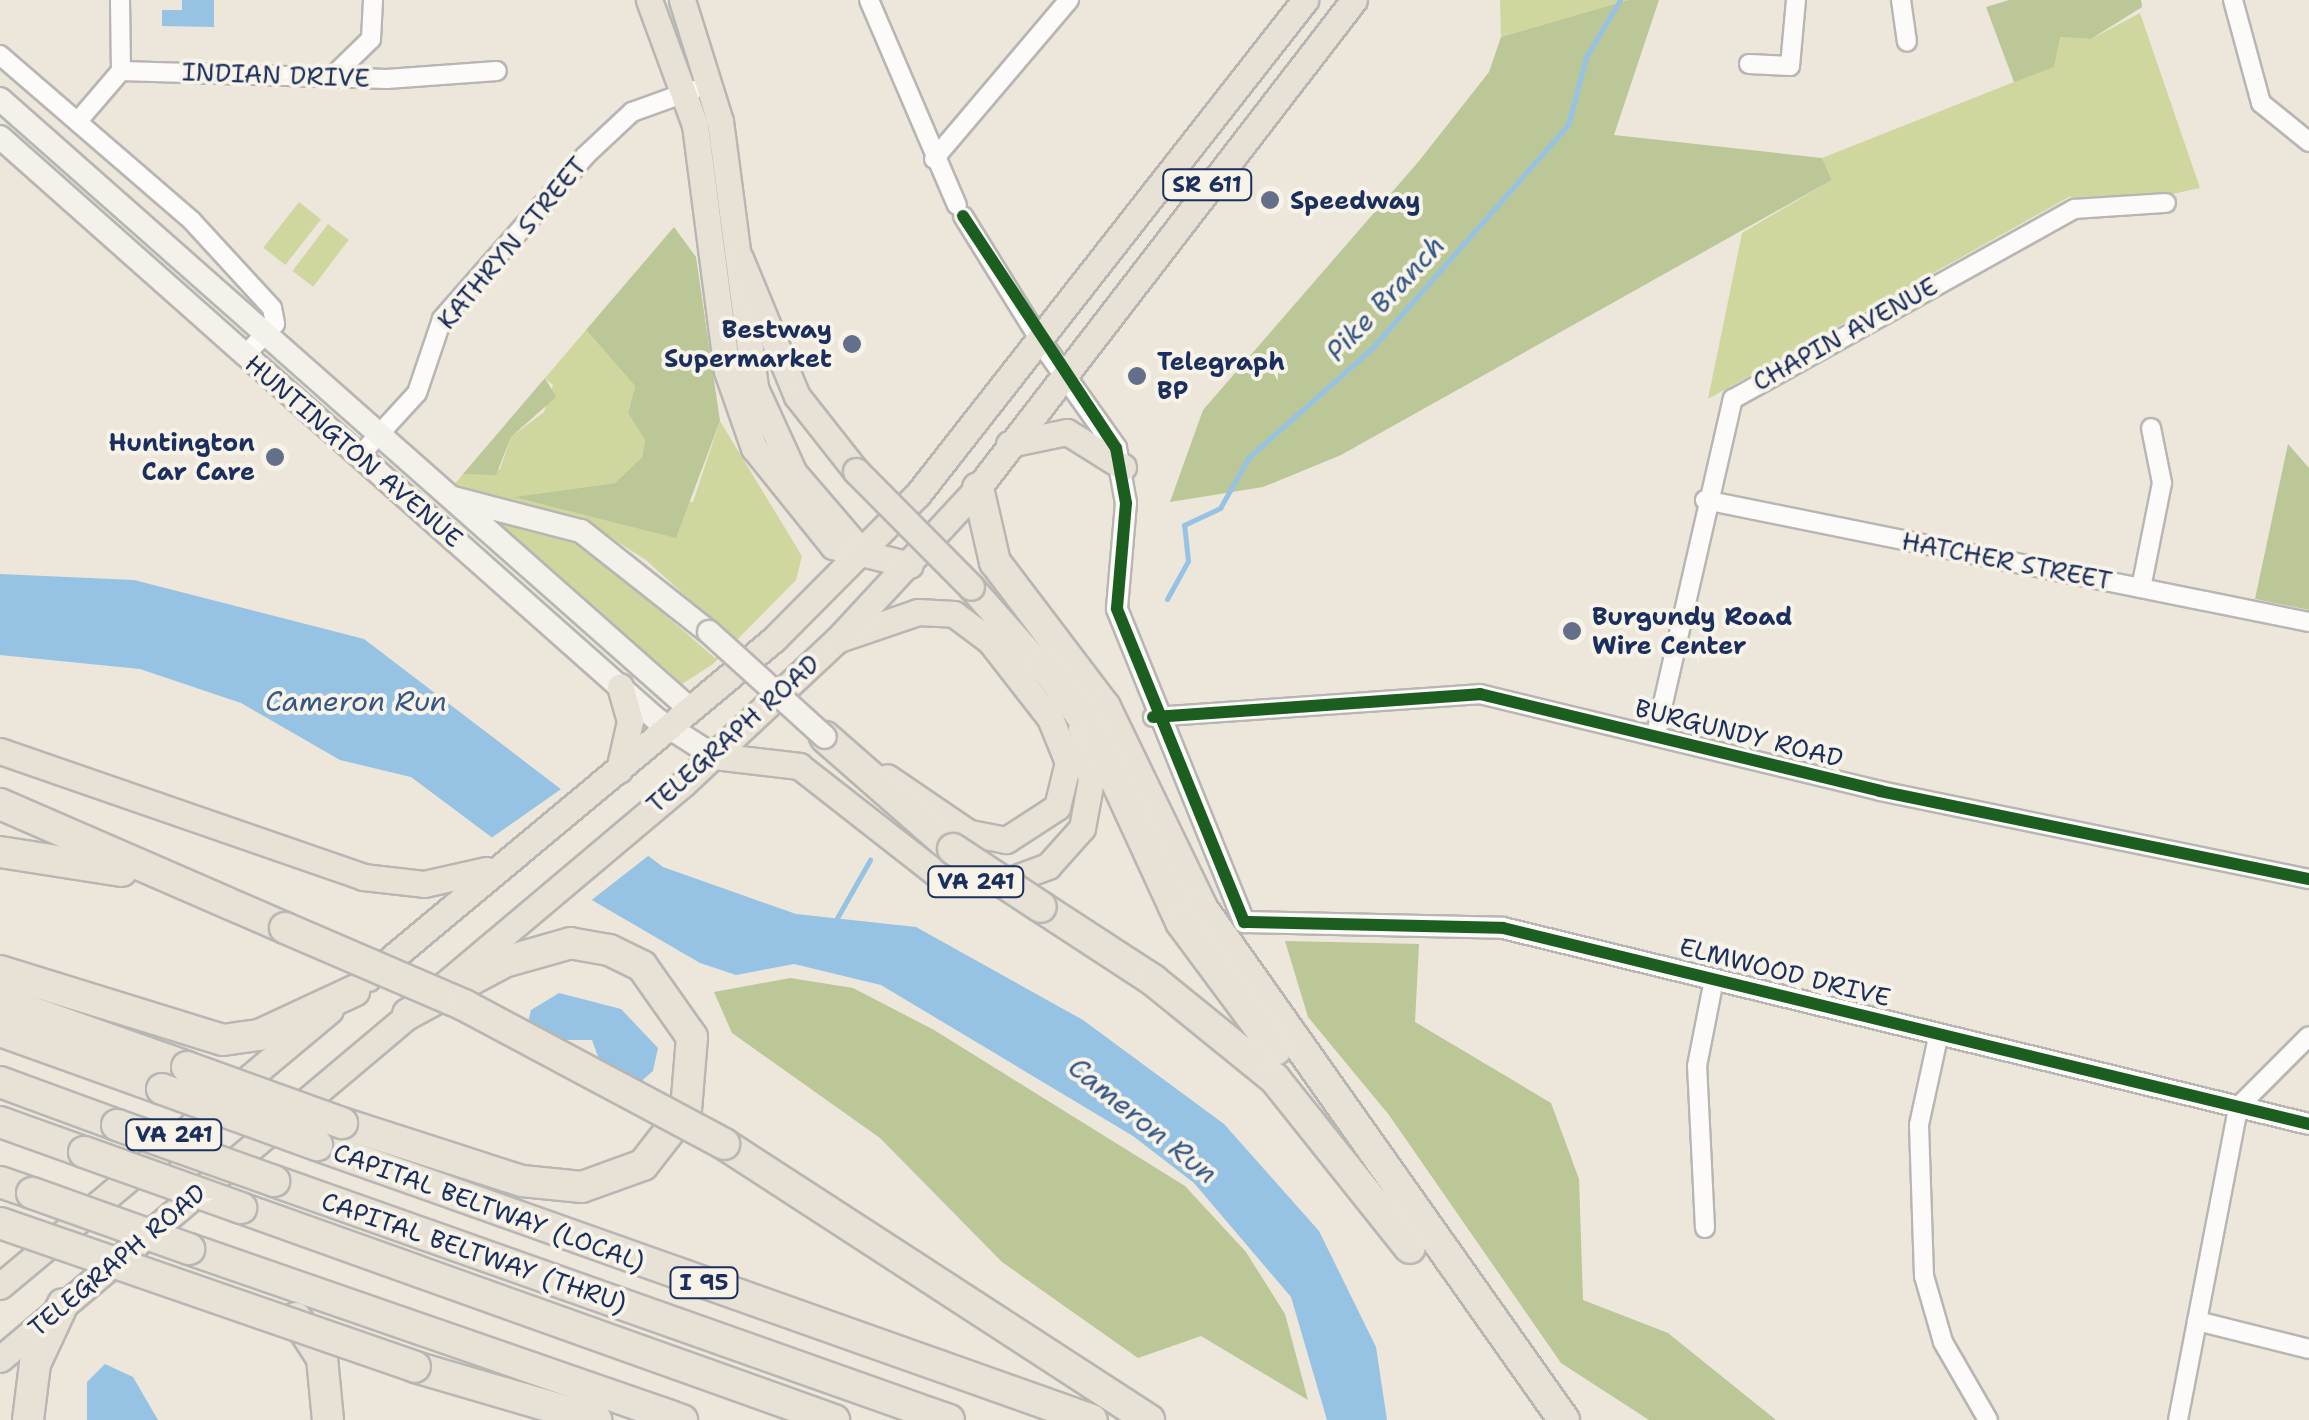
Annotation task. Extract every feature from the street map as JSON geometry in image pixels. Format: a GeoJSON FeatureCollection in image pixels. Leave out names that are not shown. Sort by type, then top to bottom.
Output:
{"type":"FeatureCollection","features":[{"type":"Feature","properties":{"kind":"highway"},"geometry":{"type":"LineString","coordinates":[[978,488],[995,562],[1106,707],[1202,908],[1365,1149],[1564,1420]]}},
{"type":"Feature","properties":{"kind":"highway"},"geometry":{"type":"LineString","coordinates":[[1044,664],[1095,735],[1200,955],[1365,1149]]}},
{"type":"Feature","properties":{"kind":"highway"},"geometry":{"type":"LineString","coordinates":[[824,738],[954,849],[1168,992],[1276,1079],[1544,1420]]}},
{"type":"Feature","properties":{"kind":"highway"},"geometry":{"type":"LineString","coordinates":[[0,804],[464,1005],[724,1144],[1150,1420]]}},
{"type":"Feature","properties":{"kind":"highway"},"geometry":{"type":"LineString","coordinates":[[0,852],[96,864],[285,928]]}},
{"type":"Feature","properties":{"kind":"highway"},"geometry":{"type":"LineString","coordinates":[[0,1001],[342,1123],[522,1182],[582,1187],[643,1164],[686,1110],[692,1037],[642,966],[609,950],[571,943],[504,962],[408,1014]]}},
{"type":"Feature","properties":{"kind":"highway"},"geometry":{"type":"LineString","coordinates":[[0,971],[223,1040],[259,1035],[354,991]]}},
{"type":"Feature","properties":{"kind":"highway","name":"CAPITAL BELTWAY (LOCAL)"},"geometry":{"type":"LineString","coordinates":[[0,1031],[1092,1420]]}},
{"type":"Feature","properties":{"kind":"highway","name":"CAPITAL BELTWAY (THRU)"},"geometry":{"type":"LineString","coordinates":[[0,1082],[949,1420]]}},
{"type":"Feature","properties":{"kind":"highway","name":"CAPITAL BELTWAY (THRU)"},"geometry":{"type":"LineString","coordinates":[[0,1122],[834,1420]]}},
{"type":"Feature","properties":{"kind":"highway"},"geometry":{"type":"LineString","coordinates":[[0,1182],[682,1420]]}},
{"type":"Feature","properties":{"kind":"highway"},"geometry":{"type":"LineString","coordinates":[[0,1222],[415,1367],[596,1420]]}},
{"type":"Feature","properties":{"kind":"highway"},"geometry":{"type":"LineString","coordinates":[[189,1249],[306,1329],[327,1374],[328,1420]]}},
{"type":"Feature","properties":{"kind":"highway"},"geometry":{"type":"LineString","coordinates":[[28,1420],[35,1364],[63,1304]]}},
{"type":"Feature","properties":{"kind":"main road"},"geometry":{"type":"LineString","coordinates":[[649,0],[685,92],[712,222],[727,370],[754,448],[813,528],[833,546],[910,565]]}},
{"type":"Feature","properties":{"kind":"main road","name":"VA 241"},"geometry":{"type":"LineString","coordinates":[[682,0],[712,84],[737,252],[741,337],[774,439],[861,551]]}},
{"type":"Feature","properties":{"kind":"main road","name":"TELEGRAPH ROAD"},"geometry":{"type":"LineString","coordinates":[[0,1286],[500,865],[619,770],[633,748],[691,710],[861,551],[1041,342],[1304,0]]}},
{"type":"Feature","properties":{"kind":"main road","name":"TELEGRAPH ROAD"},"geometry":{"type":"LineString","coordinates":[[0,1360],[684,783],[837,640],[978,488],[1063,371],[1354,0]]}},
{"type":"Feature","properties":{"kind":"main road","name":"HUNTINGTON AVENUE"},"geometry":{"type":"LineString","coordinates":[[0,99],[268,334],[370,444],[620,686],[667,729],[714,756]]}},
{"type":"Feature","properties":{"kind":"main road","name":"HUNTINGTON AVENUE"},"geometry":{"type":"LineString","coordinates":[[0,137],[245,355],[435,488],[691,710]]}},
{"type":"Feature","properties":{"kind":"main road","name":"VA 241"},"geometry":{"type":"LineString","coordinates":[[714,756],[799,766],[936,873],[972,882],[1028,876],[1076,838],[1091,780],[1082,730],[1044,664],[856,470],[798,396],[737,252]]}},
{"type":"Feature","properties":{"kind":"main road"},"geometry":{"type":"LineString","coordinates":[[1009,444],[1067,432],[1122,467]]}},
{"type":"Feature","properties":{"kind":"main road"},"geometry":{"type":"LineString","coordinates":[[435,488],[581,531],[710,632],[824,738],[979,838],[1030,831],[1066,786],[1068,762],[1050,718],[967,622],[918,612],[837,640]]}},
{"type":"Feature","properties":{"kind":"main road"},"geometry":{"type":"LineString","coordinates":[[620,686],[630,708],[633,748]]}},
{"type":"Feature","properties":{"kind":"main road"},"geometry":{"type":"LineString","coordinates":[[0,751],[392,882],[444,881],[500,865]]}},
{"type":"Feature","properties":{"kind":"street"},"geometry":{"type":"LineString","coordinates":[[78,121],[120,71],[120,0]]}},
{"type":"Feature","properties":{"kind":"street"},"geometry":{"type":"LineString","coordinates":[[333,76],[371,39],[374,0]]}},
{"type":"Feature","properties":{"kind":"street"},"geometry":{"type":"LineString","coordinates":[[869,0],[934,159],[960,211],[1122,467],[1114,594],[1153,717]]}},
{"type":"Feature","properties":{"kind":"street"},"geometry":{"type":"LineString","coordinates":[[934,159],[1069,0]]}},
{"type":"Feature","properties":{"kind":"street"},"geometry":{"type":"LineString","coordinates":[[1749,64],[1790,66],[1796,0]]}},
{"type":"Feature","properties":{"kind":"street"},"geometry":{"type":"LineString","coordinates":[[1901,0],[1908,42]]}},
{"type":"Feature","properties":{"kind":"street"},"geometry":{"type":"LineString","coordinates":[[2233,0],[2261,103],[2309,142]]}},
{"type":"Feature","properties":{"kind":"street"},"geometry":{"type":"LineString","coordinates":[[0,55],[78,121],[272,308],[268,334],[245,355]]}},
{"type":"Feature","properties":{"kind":"street","name":"INDIAN DRIVE"},"geometry":{"type":"LineString","coordinates":[[120,71],[333,76],[498,71]]}},
{"type":"Feature","properties":{"kind":"street","name":"KATHRYN STREET"},"geometry":{"type":"LineString","coordinates":[[370,444],[425,378],[442,319],[618,122],[712,84]]}},
{"type":"Feature","properties":{"kind":"street","name":"CHAPIN AVENUE"},"geometry":{"type":"LineString","coordinates":[[1656,734],[1720,427],[1745,389],[2075,208],[2166,203]]}},
{"type":"Feature","properties":{"kind":"street"},"geometry":{"type":"LineString","coordinates":[[2141,588],[2162,483],[2151,428]]}},
{"type":"Feature","properties":{"kind":"street","name":"HATCHER STREET"},"geometry":{"type":"LineString","coordinates":[[1706,500],[2309,622]]}},
{"type":"Feature","properties":{"kind":"street","name":"BURGUNDY ROAD"},"geometry":{"type":"LineString","coordinates":[[1153,717],[1460,692],[1656,734],[1880,791],[2309,879]]}},
{"type":"Feature","properties":{"kind":"street","name":"ELMWOOD DRIVE"},"geometry":{"type":"LineString","coordinates":[[1153,717],[1244,922],[1468,923],[2309,1124]]}},
{"type":"Feature","properties":{"kind":"street"},"geometry":{"type":"LineString","coordinates":[[1704,1228],[1697,1066],[1714,979]]}},
{"type":"Feature","properties":{"kind":"street"},"geometry":{"type":"LineString","coordinates":[[1939,1033],[1919,1125],[1924,1276],[1943,1342],[1988,1420]]}},
{"type":"Feature","properties":{"kind":"street"},"geometry":{"type":"LineString","coordinates":[[2178,1420],[2238,1107],[2309,1036]]}},
{"type":"Feature","properties":{"kind":"street"},"geometry":{"type":"LineString","coordinates":[[2197,1321],[2309,1348]]}},
{"type":"Feature","properties":{"kind":"green space"},"geometry":{"type":"Polygon","coordinates":[[[1500,0],[1628,0],[1501,37],[1500,0]]]}},
{"type":"Feature","properties":{"kind":"green space"},"geometry":{"type":"Polygon","coordinates":[[[1628,0],[1659,0],[1614,135],[1822,158],[1832,180],[1341,455],[1263,487],[1170,502],[1203,410],[1419,161],[1489,72],[1501,37],[1628,0]]]}},
{"type":"Feature","properties":{"kind":"green space"},"geometry":{"type":"Polygon","coordinates":[[[2009,0],[2141,0],[2142,7],[2091,39],[2060,37],[2054,67],[2014,82],[1986,7],[2009,0]]]}},
{"type":"Feature","properties":{"kind":"green space"},"geometry":{"type":"Polygon","coordinates":[[[2140,13],[2200,188],[2145,200],[2069,197],[1708,399],[1742,233],[1832,180],[1822,158],[2014,82],[2060,37],[2091,39],[2140,13]]]}},
{"type":"Feature","properties":{"kind":"green space"},"geometry":{"type":"Polygon","coordinates":[[[299,202],[321,219],[285,265],[263,248],[299,202]]]}},
{"type":"Feature","properties":{"kind":"green space"},"geometry":{"type":"Polygon","coordinates":[[[328,224],[349,240],[313,287],[292,271],[328,224]]]}},
{"type":"Feature","properties":{"kind":"green space"},"geometry":{"type":"Polygon","coordinates":[[[674,227],[696,257],[720,421],[676,538],[514,497],[615,483],[642,457],[645,440],[628,413],[635,386],[586,330],[674,227]]]}},
{"type":"Feature","properties":{"kind":"green space"},"geometry":{"type":"Polygon","coordinates":[[[586,330],[635,386],[628,413],[645,440],[642,457],[615,483],[515,497],[693,502],[720,421],[802,556],[796,580],[713,664],[679,686],[485,518],[577,539],[715,658],[734,640],[646,560],[591,525],[451,489],[463,474],[500,469],[511,437],[544,412],[553,385],[545,378],[586,330]]]}},
{"type":"Feature","properties":{"kind":"green space"},"geometry":{"type":"Polygon","coordinates":[[[545,378],[556,397],[511,437],[496,475],[463,474],[545,378]]]}},
{"type":"Feature","properties":{"kind":"green space"},"geometry":{"type":"Polygon","coordinates":[[[2288,444],[2309,468],[2309,610],[2255,599],[2288,444]]]}},
{"type":"Feature","properties":{"kind":"green space"},"geometry":{"type":"Polygon","coordinates":[[[1285,941],[1419,944],[1415,1022],[1551,1103],[1579,1179],[1583,1300],[1668,1333],[1776,1420],[1649,1420],[1561,1363],[1389,1115],[1308,1017],[1285,941]]]}},
{"type":"Feature","properties":{"kind":"green space"},"geometry":{"type":"Polygon","coordinates":[[[790,978],[853,988],[934,1030],[1185,1186],[1246,1252],[1285,1314],[1308,1400],[1201,1336],[1138,1358],[1002,1262],[880,1138],[732,1033],[714,992],[790,978]]]}},
{"type":"Feature","properties":{"kind":"water"},"geometry":{"type":"Polygon","coordinates":[[[182,0],[214,0],[214,27],[162,26],[162,10],[182,10],[182,0]]]}},
{"type":"Feature","properties":{"kind":"water","name":"Cameron Run"},"geometry":{"type":"Polygon","coordinates":[[[0,574],[134,580],[364,639],[663,867],[796,914],[916,927],[1083,1020],[1224,1124],[1319,1231],[1376,1347],[1387,1420],[1327,1420],[1291,1297],[1194,1183],[1133,1136],[881,985],[794,964],[736,975],[700,963],[518,857],[411,777],[340,760],[241,703],[140,669],[0,655],[0,574]]]}},
{"type":"Feature","properties":{"kind":"water"},"geometry":{"type":"Polygon","coordinates":[[[559,993],[621,1009],[658,1048],[653,1071],[638,1084],[603,1070],[592,1040],[553,1040],[527,1026],[531,1010],[559,993]]]}},
{"type":"Feature","properties":{"kind":"water"},"geometry":{"type":"Polygon","coordinates":[[[105,1364],[133,1377],[158,1420],[87,1420],[87,1382],[105,1364]]]}},
{"type":"Feature","properties":{"kind":"pier"},"geometry":{"type":"Polygon","coordinates":[[[564,787],[652,853],[589,902],[487,841],[564,787]]]}},
{"type":"Feature","properties":{"kind":"waterway","name":"Pike Branch"},"geometry":{"type":"LineString","coordinates":[[1167,599],[1188,561],[1184,525],[1220,508],[1249,457],[1372,348],[1568,125],[1586,57],[1620,0]]}},
{"type":"Feature","properties":{"kind":"waterway","name":"Pike Branch"},"geometry":{"type":"LineString","coordinates":[[837,918],[870,860]]}},
{"type":"Feature","properties":{"kind":"cycle path"},"geometry":{"type":"LineString","coordinates":[[963,216],[1116,448],[1126,503],[1117,609],[1244,922],[1503,928],[2309,1124]]}},
{"type":"Feature","properties":{"kind":"cycle path"},"geometry":{"type":"LineString","coordinates":[[1153,717],[1480,694],[1880,791],[2309,879]]}},
{"type":"Feature","properties":{"kind":"place","name":"Speedway"},"geometry":{"type":"Point","coordinates":[1270,200]}},
{"type":"Feature","properties":{"kind":"place","name":"Bestway Supermarket"},"geometry":{"type":"Point","coordinates":[852,344]}},
{"type":"Feature","properties":{"kind":"place","name":"Telegraph BP"},"geometry":{"type":"Point","coordinates":[1137,376]}},
{"type":"Feature","properties":{"kind":"place","name":"Huntington Car Care"},"geometry":{"type":"Point","coordinates":[275,457]}},
{"type":"Feature","properties":{"kind":"place","name":"Burgundy Road Wire Center"},"geometry":{"type":"Point","coordinates":[1572,631]}}]}
